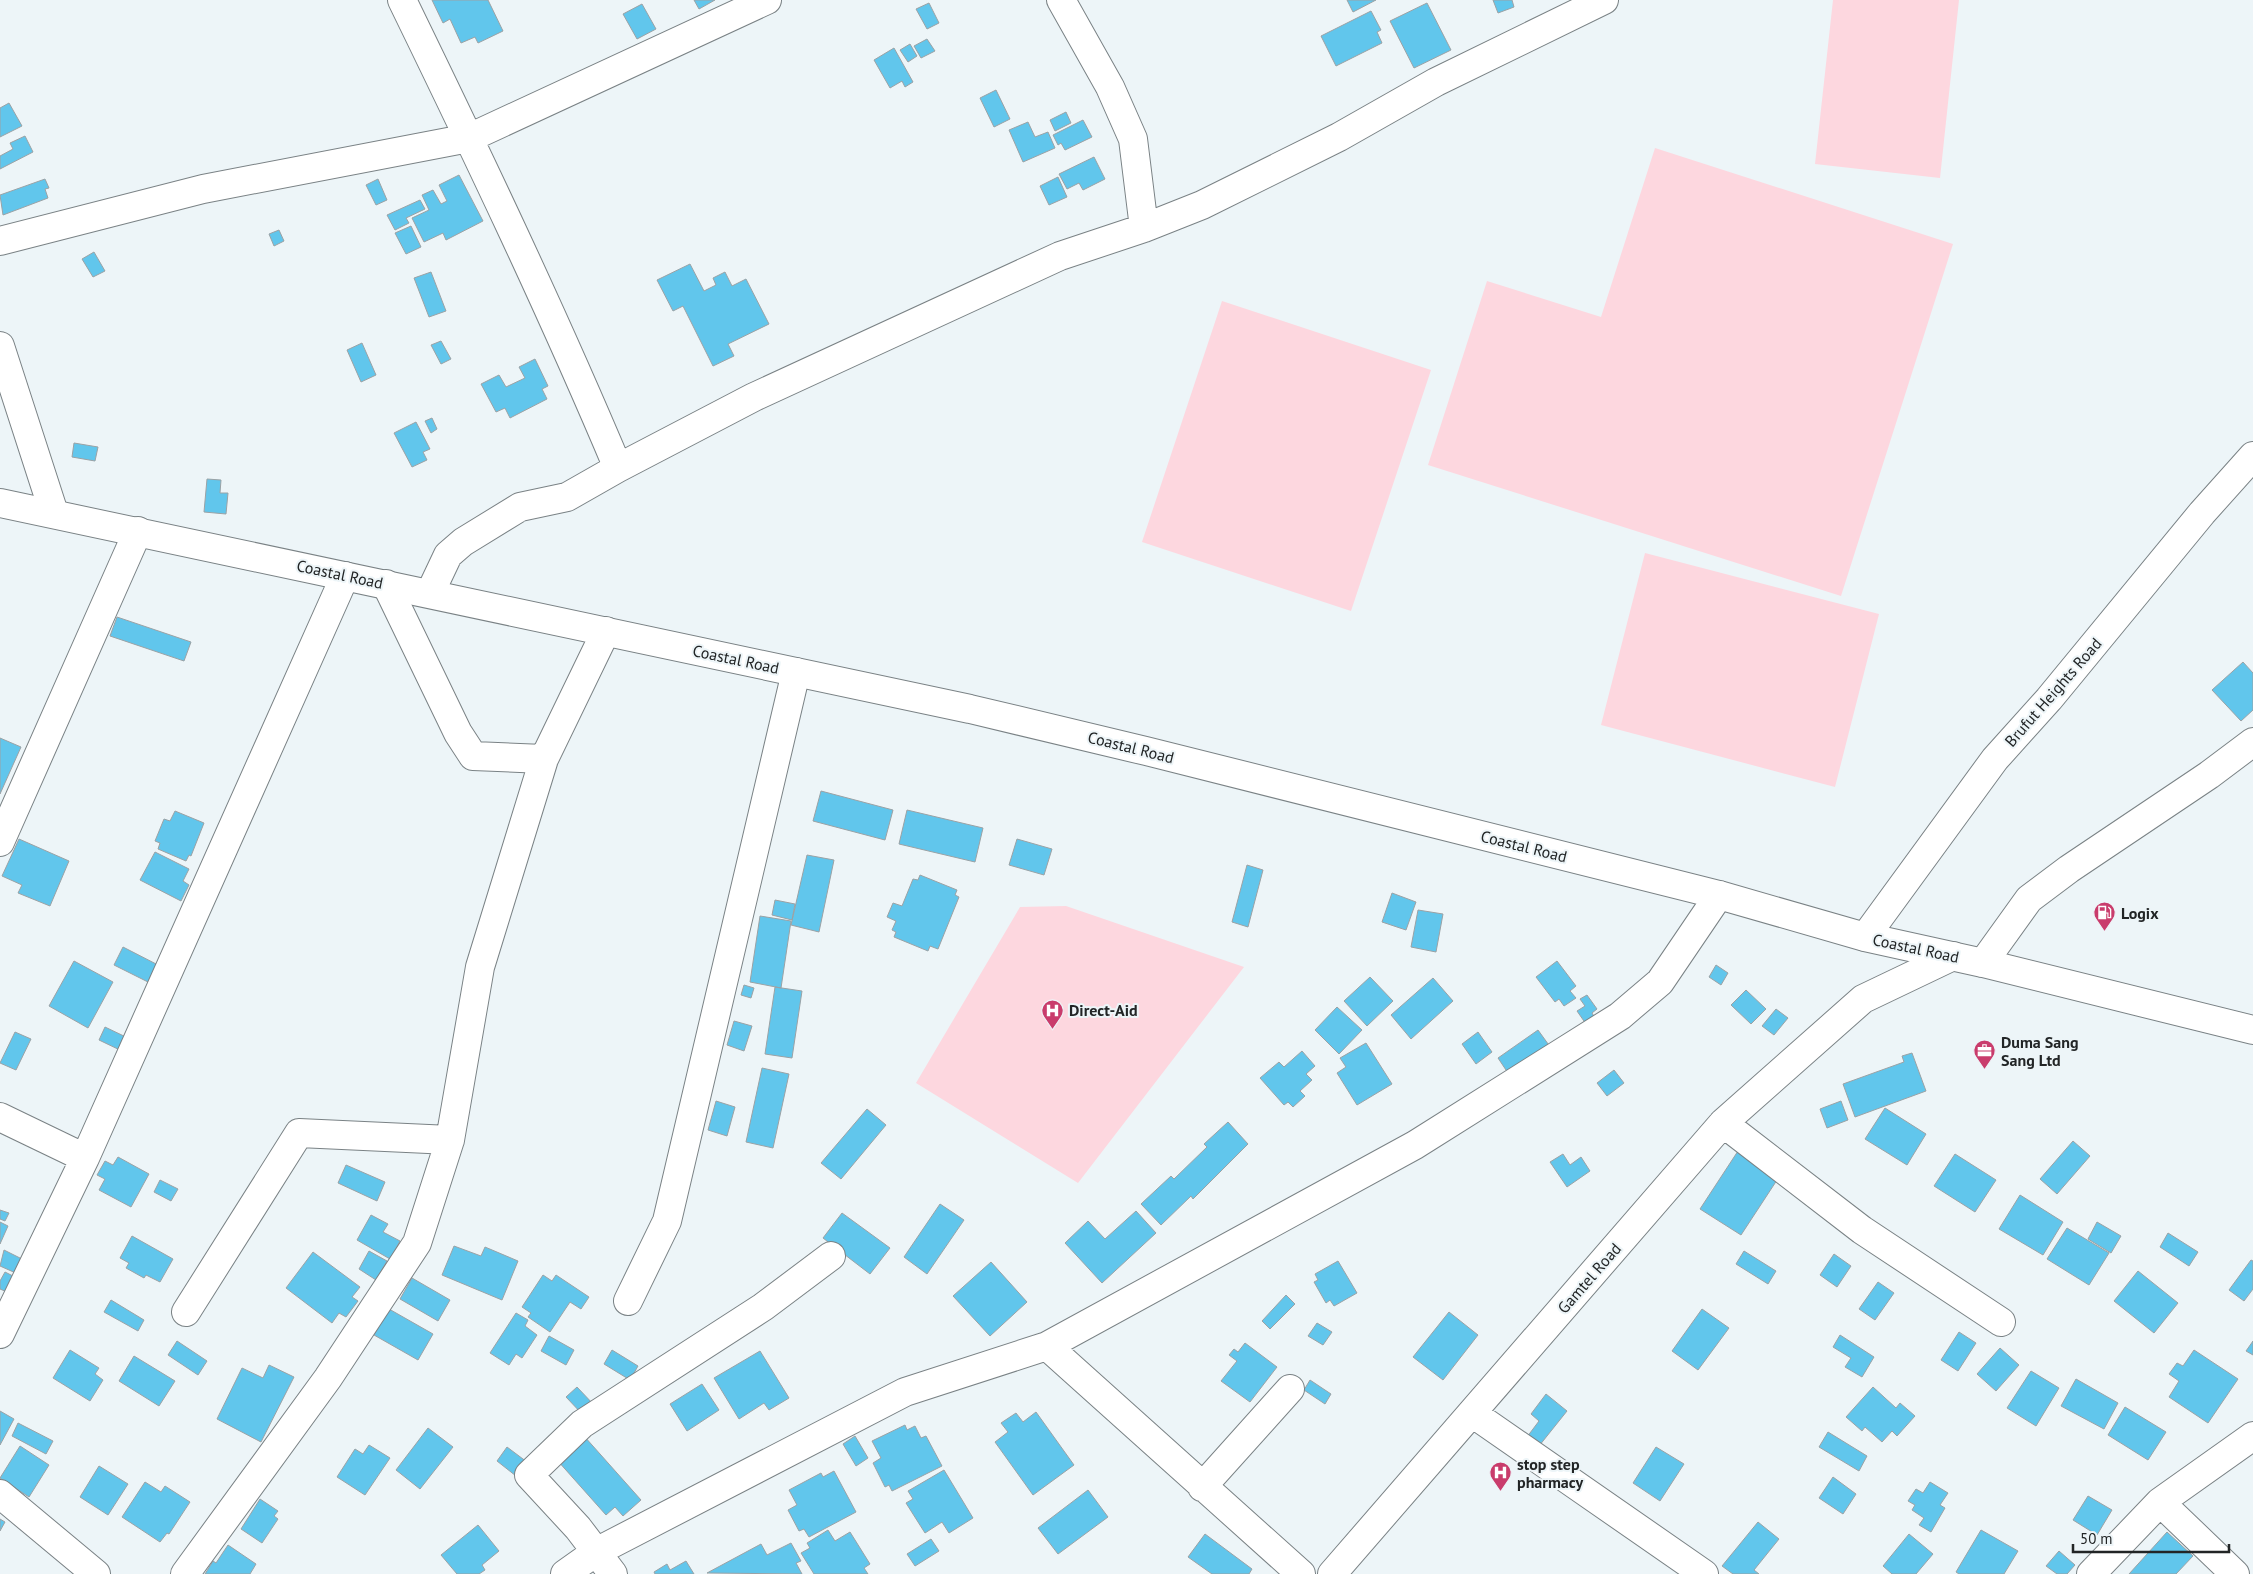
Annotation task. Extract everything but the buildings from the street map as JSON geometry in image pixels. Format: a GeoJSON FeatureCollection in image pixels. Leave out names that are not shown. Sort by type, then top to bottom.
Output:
{"type":"FeatureCollection","features":[{"type":"Feature","properties":{"kind":"street"},"geometry":{"type":"LineString","coordinates":[[402,0],[559,331],[618,468]]}},
{"type":"Feature","properties":{"kind":"street"},"geometry":{"type":"LineString","coordinates":[[0,241],[203,188],[469,138],[767,0]]}},
{"type":"Feature","properties":{"kind":"street"},"geometry":{"type":"LineString","coordinates":[[1061,0],[1110,87],[1133,139],[1144,228]]}},
{"type":"Feature","properties":{"kind":"street"},"geometry":{"type":"LineString","coordinates":[[430,593],[448,555],[463,542],[520,507],[567,497],[754,396],[1060,256],[1144,228],[1233,190],[1339,137],[1436,82],[1604,0]]}},
{"type":"Feature","properties":{"kind":"street"},"geometry":{"type":"LineString","coordinates":[[0,346],[54,513]]}},
{"type":"Feature","properties":{"kind":"street","name":"Brufut Heights Road"},"geometry":{"type":"LineString","coordinates":[[1865,937],[1995,759],[2049,699],[2202,513],[2253,456]]}},
{"type":"Feature","properties":{"kind":"street","name":"Coastal Road"},"geometry":{"type":"LineString","coordinates":[[0,503],[970,709],[1146,751],[1720,895],[1865,937],[1983,963],[2253,1030]]}},
{"type":"Feature","properties":{"kind":"street"},"geometry":{"type":"LineString","coordinates":[[0,842],[138,531]]}},
{"type":"Feature","properties":{"kind":"street"},"geometry":{"type":"LineString","coordinates":[[0,1334],[85,1158],[345,576]]}},
{"type":"Feature","properties":{"kind":"street"},"geometry":{"type":"LineString","coordinates":[[386,584],[458,733],[473,756],[544,759]]}},
{"type":"Feature","properties":{"kind":"street"},"geometry":{"type":"LineString","coordinates":[[185,1574],[328,1378],[417,1243],[450,1140],[480,967],[544,759],[606,631]]}},
{"type":"Feature","properties":{"kind":"street"},"geometry":{"type":"LineString","coordinates":[[628,1301],[667,1221],[796,672]]}},
{"type":"Feature","properties":{"kind":"street"},"geometry":{"type":"LineString","coordinates":[[1983,963],[2029,899],[2076,864],[2209,775],[2253,742]]}},
{"type":"Feature","properties":{"kind":"street"},"geometry":{"type":"LineString","coordinates":[[565,1574],[596,1552],[905,1392],[1047,1346],[1415,1145],[1620,1016],[1660,982],[1720,895]]}},
{"type":"Feature","properties":{"kind":"street","name":"Gamtel Road"},"geometry":{"type":"LineString","coordinates":[[1332,1574],[1723,1123],[1863,999],[1953,956]]}},
{"type":"Feature","properties":{"kind":"street"},"geometry":{"type":"LineString","coordinates":[[0,1117],[85,1158]]}},
{"type":"Feature","properties":{"kind":"street"},"geometry":{"type":"LineString","coordinates":[[1723,1123],[1862,1230],[2001,1322]]}},
{"type":"Feature","properties":{"kind":"street"},"geometry":{"type":"LineString","coordinates":[[186,1312],[299,1133],[450,1140]]}},
{"type":"Feature","properties":{"kind":"street"},"geometry":{"type":"LineString","coordinates":[[613,1574],[529,1474],[582,1424],[764,1307],[831,1256]]}},
{"type":"Feature","properties":{"kind":"street"},"geometry":{"type":"LineString","coordinates":[[1047,1346],[1202,1487],[1302,1574]]}},
{"type":"Feature","properties":{"kind":"street"},"geometry":{"type":"LineString","coordinates":[[1202,1487],[1290,1389]]}},
{"type":"Feature","properties":{"kind":"street"},"geometry":{"type":"LineString","coordinates":[[1472,1413],[1704,1574]]}},
{"type":"Feature","properties":{"kind":"street"},"geometry":{"type":"LineString","coordinates":[[2091,1574],[2160,1502],[2253,1436]]}},
{"type":"Feature","properties":{"kind":"street"},"geometry":{"type":"LineString","coordinates":[[0,1494],[96,1574]]}},
{"type":"Feature","properties":{"kind":"street"},"geometry":{"type":"LineString","coordinates":[[2160,1502],[2235,1574]]}},
{"type":"Feature","properties":{"kind":"shaded area"},"geometry":{"type":"Polygon","coordinates":[[[1833,0],[1959,0],[1940,178],[1815,164],[1833,0]]]}},
{"type":"Feature","properties":{"kind":"shaded area"},"geometry":{"type":"Polygon","coordinates":[[[1655,148],[1953,244],[1841,596],[1428,465],[1487,281],[1601,317],[1655,148]]]}},
{"type":"Feature","properties":{"kind":"shaded area"},"geometry":{"type":"Polygon","coordinates":[[[1222,301],[1431,370],[1351,611],[1142,542],[1222,301]]]}},
{"type":"Feature","properties":{"kind":"shaded area"},"geometry":{"type":"Polygon","coordinates":[[[1645,553],[1879,614],[1835,787],[1601,725],[1645,553]]]}},
{"type":"Feature","properties":{"kind":"shaded area"},"geometry":{"type":"Polygon","coordinates":[[[1066,906],[1244,967],[1078,1183],[916,1083],[1020,907],[1066,906]]]}},
{"type":"Feature","properties":{"kind":"place","name":"Logix"},"geometry":{"type":"Point","coordinates":[2105,932]}},
{"type":"Feature","properties":{"kind":"place","name":"Direct-Aid"},"geometry":{"type":"Point","coordinates":[1053,1029]}},
{"type":"Feature","properties":{"kind":"place","name":"Duma Sang Sang Ltd"},"geometry":{"type":"Point","coordinates":[1985,1070]}},
{"type":"Feature","properties":{"kind":"place","name":"stop step pharmacy"},"geometry":{"type":"Point","coordinates":[1501,1492]}}]}
